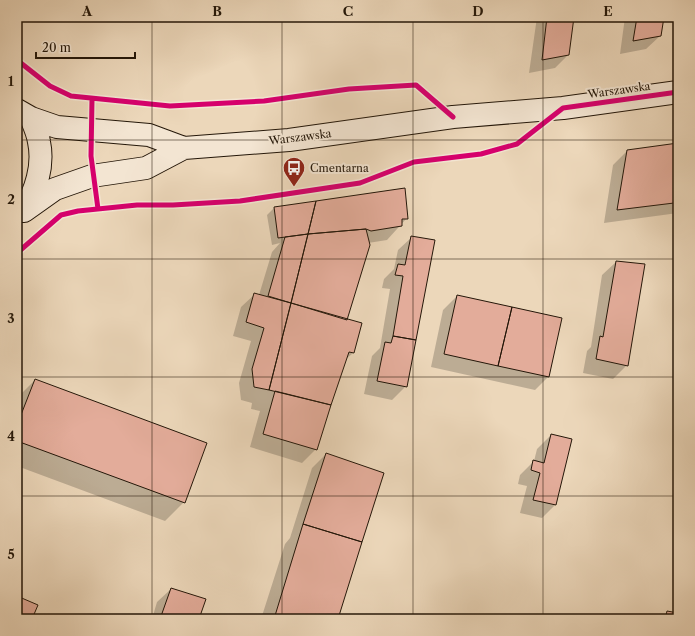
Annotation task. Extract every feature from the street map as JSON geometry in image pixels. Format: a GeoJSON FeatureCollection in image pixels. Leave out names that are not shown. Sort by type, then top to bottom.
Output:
{"type":"FeatureCollection","features":[{"type":"Feature","properties":{"kind":"street","name":"Warszawska"},"geometry":{"type":"LineString","coordinates":[[20,213],[55,189],[92,176],[146,168],[184,148],[289,140],[453,117],[563,108],[678,92]]}},
{"type":"Feature","properties":{"kind":"street","name":"Warszawska"},"geometry":{"type":"LineString","coordinates":[[24,114],[56,127],[149,135],[184,148]]}},
{"type":"Feature","properties":{"kind":"street"},"geometry":{"type":"LineString","coordinates":[[20,213],[32,195],[40,169],[40,142],[24,114]]}},
{"type":"Feature","properties":{"kind":"building"},"geometry":{"type":"Polygon","coordinates":[[[547,17],[574,17],[569,55],[542,60],[547,17]]]}},
{"type":"Feature","properties":{"kind":"building"},"geometry":{"type":"Polygon","coordinates":[[[637,17],[664,17],[661,36],[633,41],[637,17]]]}},
{"type":"Feature","properties":{"kind":"building"},"geometry":{"type":"Polygon","coordinates":[[[678,143],[678,173],[674,203],[617,210],[627,150],[678,143]]]}},
{"type":"Feature","properties":{"kind":"building"},"geometry":{"type":"Polygon","coordinates":[[[678,173],[678,202],[674,203],[678,173]]]}},
{"type":"Feature","properties":{"kind":"building"},"geometry":{"type":"Polygon","coordinates":[[[405,188],[408,219],[402,219],[402,226],[371,231],[366,229],[308,234],[316,201],[405,188]]]}},
{"type":"Feature","properties":{"kind":"building"},"geometry":{"type":"Polygon","coordinates":[[[316,201],[308,234],[278,238],[274,207],[316,201]]]}},
{"type":"Feature","properties":{"kind":"building"},"geometry":{"type":"Polygon","coordinates":[[[366,229],[370,245],[347,320],[291,303],[308,234],[366,229]]]}},
{"type":"Feature","properties":{"kind":"building"},"geometry":{"type":"Polygon","coordinates":[[[308,234],[291,303],[268,296],[285,237],[308,234]]]}},
{"type":"Feature","properties":{"kind":"building"},"geometry":{"type":"Polygon","coordinates":[[[411,236],[435,240],[416,340],[393,336],[403,276],[395,275],[398,264],[405,265],[411,236]]]}},
{"type":"Feature","properties":{"kind":"building"},"geometry":{"type":"Polygon","coordinates":[[[616,261],[645,264],[628,366],[596,359],[600,336],[603,337],[616,261]]]}},
{"type":"Feature","properties":{"kind":"building"},"geometry":{"type":"Polygon","coordinates":[[[254,293],[291,303],[269,390],[254,387],[252,369],[264,328],[246,322],[254,293]]]}},
{"type":"Feature","properties":{"kind":"building"},"geometry":{"type":"Polygon","coordinates":[[[457,295],[512,307],[498,366],[444,354],[457,295]]]}},
{"type":"Feature","properties":{"kind":"building"},"geometry":{"type":"Polygon","coordinates":[[[291,303],[362,323],[354,353],[349,352],[331,405],[269,390],[291,303]]]}},
{"type":"Feature","properties":{"kind":"building"},"geometry":{"type":"Polygon","coordinates":[[[512,307],[562,318],[549,377],[498,366],[512,307]]]}},
{"type":"Feature","properties":{"kind":"building"},"geometry":{"type":"Polygon","coordinates":[[[393,336],[416,340],[407,387],[377,381],[385,342],[391,343],[393,336]]]}},
{"type":"Feature","properties":{"kind":"building"},"geometry":{"type":"Polygon","coordinates":[[[35,379],[207,443],[185,503],[17,441],[17,425],[35,379]]]}},
{"type":"Feature","properties":{"kind":"building"},"geometry":{"type":"Polygon","coordinates":[[[275,391],[331,405],[317,450],[263,434],[275,391]]]}},
{"type":"Feature","properties":{"kind":"building"},"geometry":{"type":"Polygon","coordinates":[[[551,434],[572,439],[556,505],[533,500],[540,473],[531,470],[533,460],[544,463],[551,434]]]}},
{"type":"Feature","properties":{"kind":"building"},"geometry":{"type":"Polygon","coordinates":[[[326,453],[384,473],[362,542],[303,524],[326,453]]]}},
{"type":"Feature","properties":{"kind":"building"},"geometry":{"type":"Polygon","coordinates":[[[303,524],[362,542],[338,619],[274,619],[303,524]]]}},
{"type":"Feature","properties":{"kind":"building"},"geometry":{"type":"Polygon","coordinates":[[[171,588],[206,599],[199,619],[160,619],[171,588]]]}},
{"type":"Feature","properties":{"kind":"building"},"geometry":{"type":"Polygon","coordinates":[[[17,596],[38,605],[32,619],[17,619],[17,596]]]}},
{"type":"Feature","properties":{"kind":"building"},"geometry":{"type":"Polygon","coordinates":[[[667,611],[678,613],[678,619],[665,619],[667,611]]]}},
{"type":"Feature","properties":{"kind":"cycle path"},"geometry":{"type":"LineString","coordinates":[[17,60],[50,86],[71,96],[170,106],[264,101],[349,89],[416,85],[453,117]]}},
{"type":"Feature","properties":{"kind":"cycle path"},"geometry":{"type":"LineString","coordinates":[[17,253],[61,215],[78,211],[137,205],[173,205],[240,201],[360,183],[414,162],[481,154],[517,144],[563,108],[678,92]]}},
{"type":"Feature","properties":{"kind":"cycle path"},"geometry":{"type":"LineString","coordinates":[[92,99],[91,156],[98,209]]}},
{"type":"Feature","properties":{"kind":"place","name":"Cmentarna"},"geometry":{"type":"Point","coordinates":[294,188]}}]}
